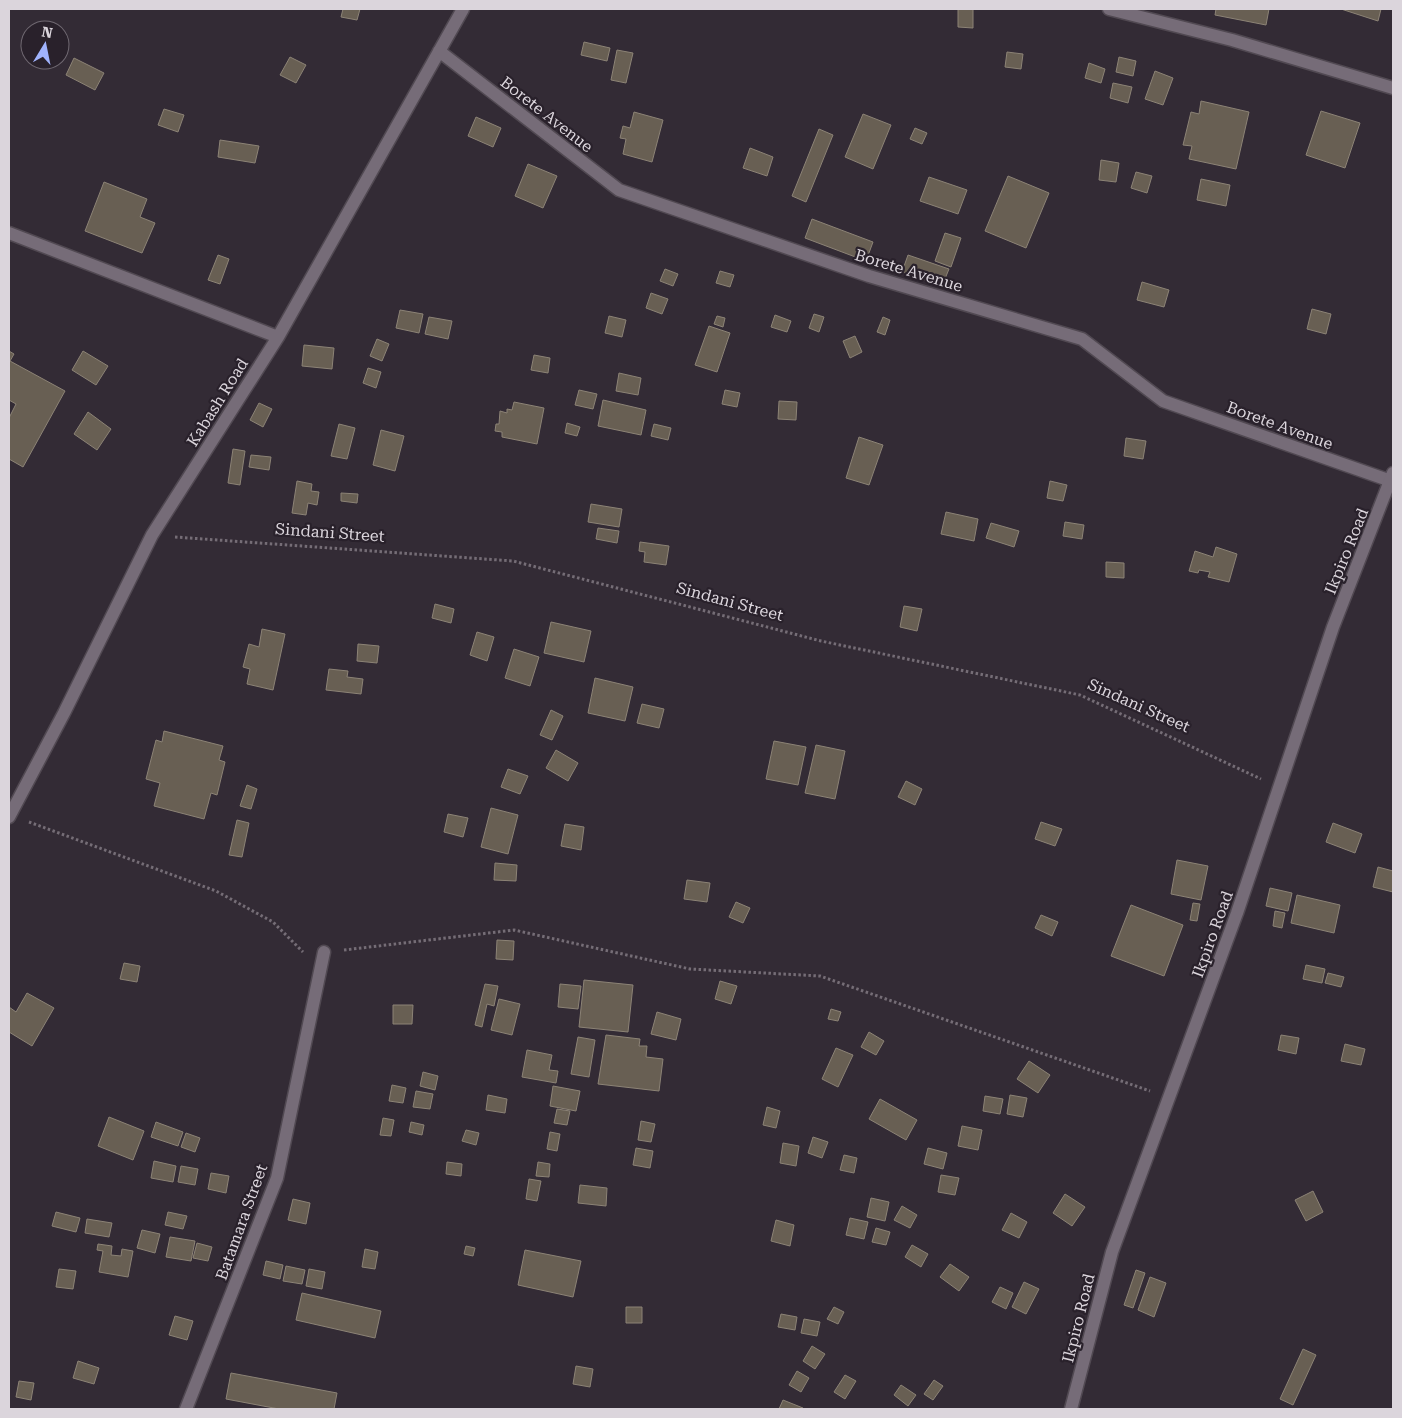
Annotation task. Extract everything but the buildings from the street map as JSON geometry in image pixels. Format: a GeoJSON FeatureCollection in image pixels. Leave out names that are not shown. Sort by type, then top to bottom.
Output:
{"type":"FeatureCollection","features":[{"type":"Feature","properties":{"kind":"street","name":"Kabash Road"},"geometry":{"type":"LineString","coordinates":[[9,816],[64,713],[152,535],[278,336],[463,9]]}},
{"type":"Feature","properties":{"kind":"street"},"geometry":{"type":"LineString","coordinates":[[1109,9],[1232,40],[1393,88]]}},
{"type":"Feature","properties":{"kind":"street","name":"Borete Avenue"},"geometry":{"type":"LineString","coordinates":[[439,50],[619,190],[869,276],[1082,339],[1163,401],[1392,477]]}},
{"type":"Feature","properties":{"kind":"street"},"geometry":{"type":"LineString","coordinates":[[9,233],[278,336]]}},
{"type":"Feature","properties":{"kind":"street","name":"Ikpiro Road"},"geometry":{"type":"LineString","coordinates":[[1071,1409],[1112,1252],[1237,913],[1333,627],[1392,477]]}},
{"type":"Feature","properties":{"kind":"street","name":"Batamara Street"},"geometry":{"type":"LineString","coordinates":[[186,1409],[277,1178],[324,952]]}},
{"type":"Feature","properties":{"kind":"path","name":"Sindani Street"},"geometry":{"type":"LineString","coordinates":[[152,535],[514,561],[821,641],[1080,695],[1279,788]]}},
{"type":"Feature","properties":{"kind":"path"},"geometry":{"type":"LineString","coordinates":[[9,816],[216,891],[274,922],[305,953],[514,930],[690,969],[820,976],[1169,1098]]}}]}
